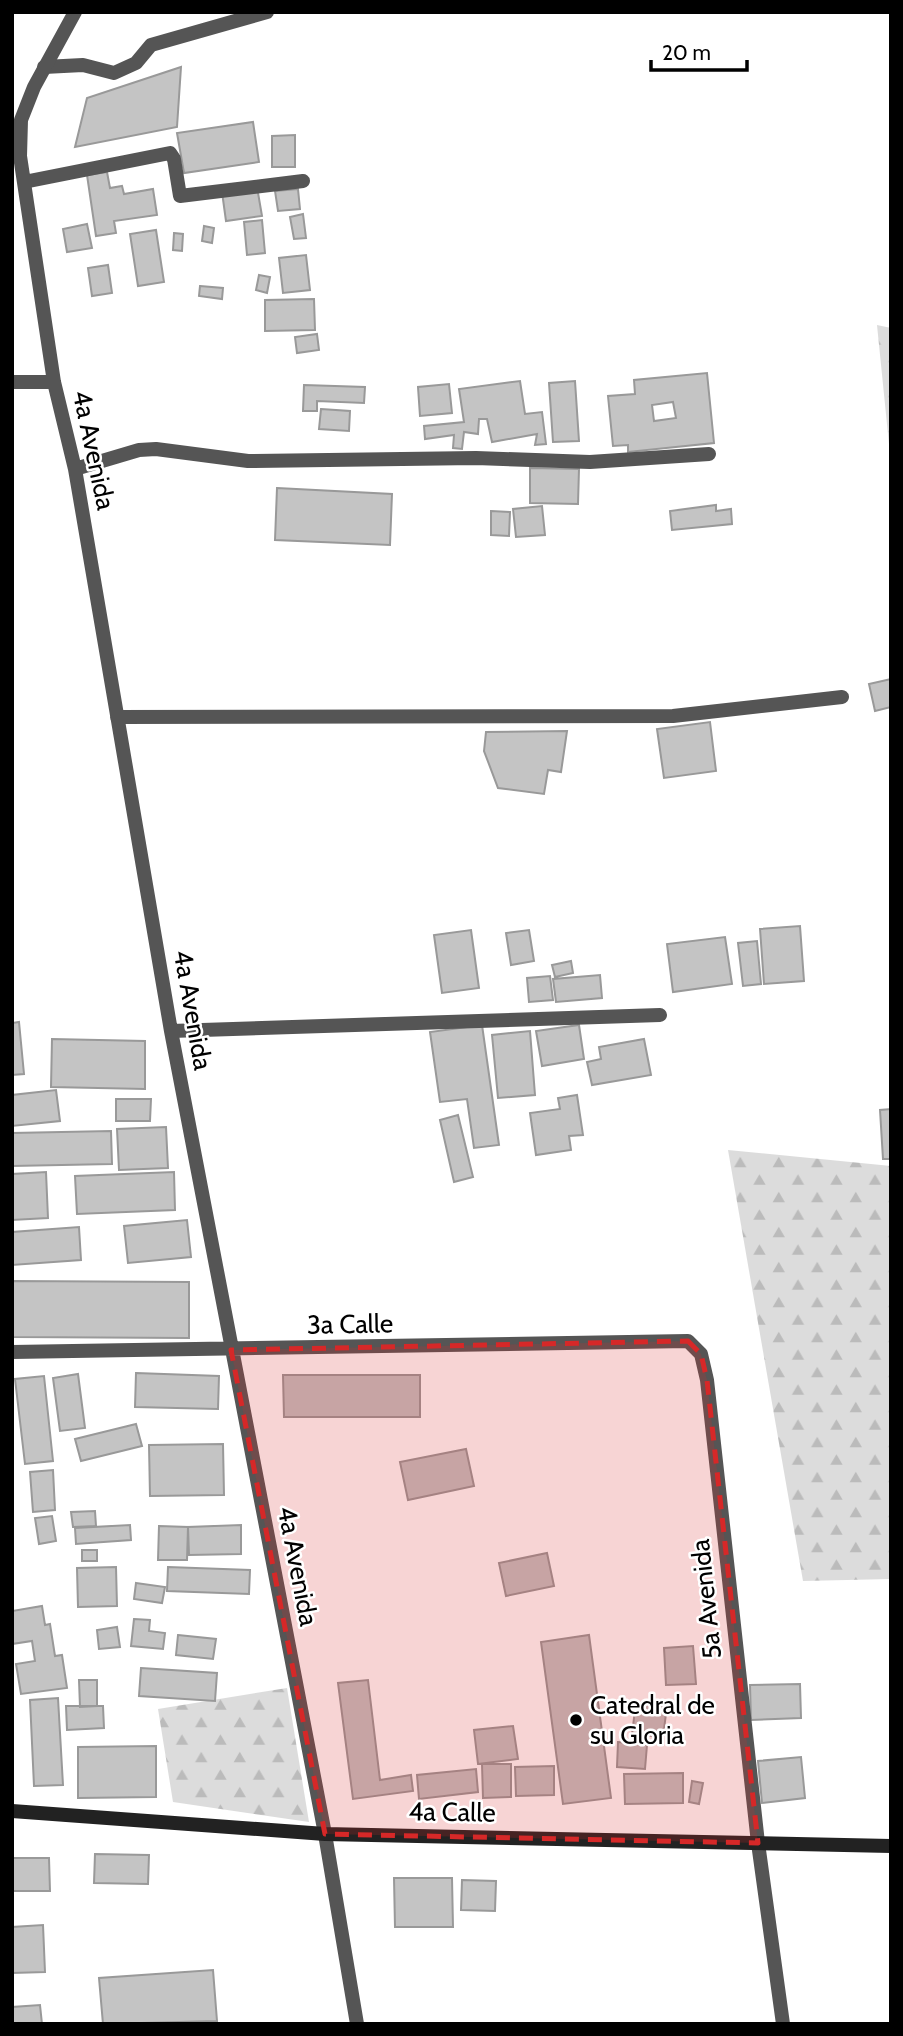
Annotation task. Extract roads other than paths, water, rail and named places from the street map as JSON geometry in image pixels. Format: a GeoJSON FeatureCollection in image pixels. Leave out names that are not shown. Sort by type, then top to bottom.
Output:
{"type":"FeatureCollection","features":[{"type":"Feature","properties":{"kind":"main road","name":"4a Calle"},"geometry":{"type":"LineString","coordinates":[[12,1811],[326,1834],[891,1846]]}},
{"type":"Feature","properties":{"kind":"street","name":"4a Avenida"},"geometry":{"type":"LineString","coordinates":[[75,12],[44,67],[21,121],[20,156],[54,382],[75,468],[171,1031],[326,1834],[358,2024]]}},
{"type":"Feature","properties":{"kind":"street"},"geometry":{"type":"LineString","coordinates":[[44,67],[83,65],[114,73],[136,63],[151,45],[267,12]]}},
{"type":"Feature","properties":{"kind":"street"},"geometry":{"type":"LineString","coordinates":[[24,182],[170,153],[174,159],[180,196],[303,181]]}},
{"type":"Feature","properties":{"kind":"street"},"geometry":{"type":"LineString","coordinates":[[12,382],[54,382]]}},
{"type":"Feature","properties":{"kind":"street"},"geometry":{"type":"LineString","coordinates":[[75,468],[139,450],[156,449],[248,461],[476,458],[590,461],[709,454]]}},
{"type":"Feature","properties":{"kind":"street"},"geometry":{"type":"LineString","coordinates":[[117,717],[673,716],[842,696]]}},
{"type":"Feature","properties":{"kind":"street"},"geometry":{"type":"LineString","coordinates":[[171,1031],[660,1014]]}},
{"type":"Feature","properties":{"kind":"street","name":"3a Calle"},"geometry":{"type":"LineString","coordinates":[[12,1352],[688,1341]]}},
{"type":"Feature","properties":{"kind":"street","name":"5a Avenida"},"geometry":{"type":"LineString","coordinates":[[688,1341],[701,1354],[707,1380],[758,1843],[783,2024]]}},
{"type":"Feature","properties":{"kind":"place","name":"Catedral de su Gloria"},"geometry":{"type":"Point","coordinates":[576,1720]}}]}
